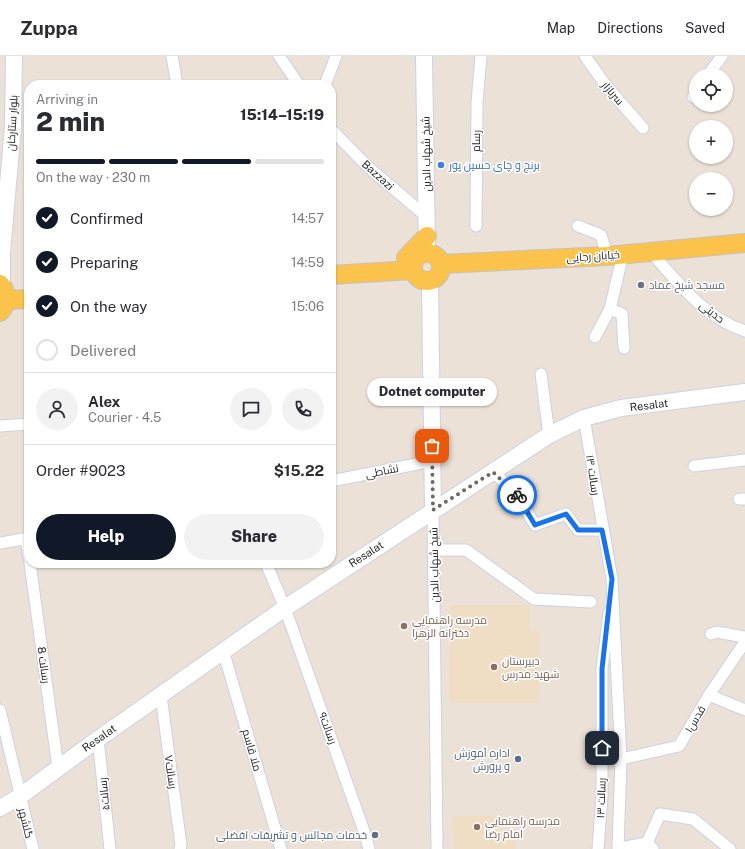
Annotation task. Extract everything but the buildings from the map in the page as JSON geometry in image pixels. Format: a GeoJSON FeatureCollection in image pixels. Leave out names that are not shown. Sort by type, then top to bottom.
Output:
{"type":"FeatureCollection","features":[{"type":"Feature","properties":{"kind":"main road","name":"بلوار ستارخان"},"geometry":{"type":"LineString","coordinates":[[2,295],[2,254],[13,126],[14,56]]}},
{"type":"Feature","properties":{"kind":"main road","name":"شیخ شهاب الدین"},"geometry":{"type":"LineString","coordinates":[[424,56],[427,244]]}},
{"type":"Feature","properties":{"kind":"main road","name":"خیابان رجایی"},"geometry":{"type":"LineString","coordinates":[[441,264],[615,255],[745,243]]}},
{"type":"Feature","properties":{"kind":"main road"},"geometry":{"type":"LineString","coordinates":[[336,275],[404,269],[419,278],[430,281],[439,275],[441,264],[427,244],[419,255],[404,269]]}},
{"type":"Feature","properties":{"kind":"main road","name":"شیخ شهاب الدین"},"geometry":{"type":"LineString","coordinates":[[430,281],[433,510]]}},
{"type":"Feature","properties":{"kind":"main road"},"geometry":{"type":"LineString","coordinates":[[2,295],[24,298]]}},
{"type":"Feature","properties":{"kind":"main road","name":"Resalat"},"geometry":{"type":"LineString","coordinates":[[0,808],[19,797],[223,650],[433,510],[549,435],[584,418],[621,408],[745,392]]}},
{"type":"Feature","properties":{"kind":"street"},"geometry":{"type":"LineString","coordinates":[[172,56],[176,80]]}},
{"type":"Feature","properties":{"kind":"street"},"geometry":{"type":"LineString","coordinates":[[279,56],[296,80]]}},
{"type":"Feature","properties":{"kind":"street"},"geometry":{"type":"LineString","coordinates":[[327,80],[336,56]]}},
{"type":"Feature","properties":{"kind":"street","name":"رسام"},"geometry":{"type":"LineString","coordinates":[[476,226],[477,102],[481,56]]}},
{"type":"Feature","properties":{"kind":"street","name":"سربازار"},"geometry":{"type":"LineString","coordinates":[[585,56],[607,87],[643,128]]}},
{"type":"Feature","properties":{"kind":"street"},"geometry":{"type":"LineString","coordinates":[[713,68],[722,56]]}},
{"type":"Feature","properties":{"kind":"street","name":"Bazzazi"},"geometry":{"type":"LineString","coordinates":[[336,134],[368,167],[427,217]]}},
{"type":"Feature","properties":{"kind":"street"},"geometry":{"type":"LineString","coordinates":[[578,226],[601,235],[615,255],[610,309],[595,337]]}},
{"type":"Feature","properties":{"kind":"street","name":"حدیثی"},"geometry":{"type":"LineString","coordinates":[[651,252],[685,292],[731,326],[745,331]]}},
{"type":"Feature","properties":{"kind":"street"},"geometry":{"type":"LineString","coordinates":[[610,309],[622,314],[624,348]]}},
{"type":"Feature","properties":{"kind":"street"},"geometry":{"type":"LineString","coordinates":[[541,374],[549,435]]}},
{"type":"Feature","properties":{"kind":"street","name":"رسالت ۱۳"},"geometry":{"type":"LineString","coordinates":[[584,418],[602,530],[612,579],[621,759],[619,848]]}},
{"type":"Feature","properties":{"kind":"street"},"geometry":{"type":"LineString","coordinates":[[0,426],[24,424]]}},
{"type":"Feature","properties":{"kind":"street"},"geometry":{"type":"LineString","coordinates":[[694,466],[745,460]]}},
{"type":"Feature","properties":{"kind":"street","name":"نشاطی"},"geometry":{"type":"LineString","coordinates":[[336,480],[432,461]]}},
{"type":"Feature","properties":{"kind":"street"},"geometry":{"type":"LineString","coordinates":[[493,472],[515,492],[535,525],[566,514],[578,530],[602,530]]}},
{"type":"Feature","properties":{"kind":"street","name":"شیخ شهاب الدین"},"geometry":{"type":"LineString","coordinates":[[433,510],[437,849]]}},
{"type":"Feature","properties":{"kind":"street"},"geometry":{"type":"LineString","coordinates":[[0,544],[24,539]]}},
{"type":"Feature","properties":{"kind":"street"},"geometry":{"type":"LineString","coordinates":[[434,550],[466,550],[534,599],[591,602]]}},
{"type":"Feature","properties":{"kind":"street","name":"رسالت 8"},"geometry":{"type":"LineString","coordinates":[[31,568],[58,768]]}},
{"type":"Feature","properties":{"kind":"street","name":"رسالت۹"},"geometry":{"type":"LineString","coordinates":[[268,568],[285,608],[363,826],[369,849]]}},
{"type":"Feature","properties":{"kind":"street","name":"رسالت ۱۳"},"geometry":{"type":"LineString","coordinates":[[598,849],[602,796],[602,669],[612,579]]}},
{"type":"Feature","properties":{"kind":"street"},"geometry":{"type":"LineString","coordinates":[[711,634],[717,632],[745,637]]}},
{"type":"Feature","properties":{"kind":"street","name":"قدس۱"},"geometry":{"type":"LineString","coordinates":[[621,759],[679,746],[709,695],[745,642]]}},
{"type":"Feature","properties":{"kind":"street","name":"ملا قاسم"},"geometry":{"type":"LineString","coordinates":[[223,650],[281,849]]}},
{"type":"Feature","properties":{"kind":"street"},"geometry":{"type":"LineString","coordinates":[[709,695],[745,710]]}},
{"type":"Feature","properties":{"kind":"street","name":"رسالت۷"},"geometry":{"type":"LineString","coordinates":[[161,696],[181,845],[180,849]]}},
{"type":"Feature","properties":{"kind":"street","name":"گلشهر"},"geometry":{"type":"LineString","coordinates":[[0,710],[19,797],[33,849]]}},
{"type":"Feature","properties":{"kind":"street","name":"رسالت۵"},"geometry":{"type":"LineString","coordinates":[[98,739],[110,849]]}},
{"type":"Feature","properties":{"kind":"street"},"geometry":{"type":"LineString","coordinates":[[619,848],[650,846],[660,814],[693,819],[730,849]]}},
{"type":"Feature","properties":{"kind":"shaded area","name":"دبیرستان شهید مدرس"},"geometry":{"type":"Polygon","coordinates":[[[450,605],[530,605],[530,631],[539,631],[539,703],[450,703],[450,605]]]}},
{"type":"Feature","properties":{"kind":"shaded area","name":"مدرسه راهنمایی امام رضا"},"geometry":{"type":"Polygon","coordinates":[[[453,816],[500,816],[500,837],[515,837],[515,849],[454,849],[453,816]]]}},
{"type":"Feature","properties":{"kind":"way so far"},"geometry":{"type":"LineString","coordinates":[[432,446],[433,510],[493,472],[517,495]]}},
{"type":"Feature","properties":{"kind":"place","name":"برنج و چای حسین پور"},"geometry":{"type":"Point","coordinates":[441,165]}},
{"type":"Feature","properties":{"kind":"place","name":"مسجد شیخ عماد"},"geometry":{"type":"Point","coordinates":[641,285]}},
{"type":"Feature","properties":{"kind":"place","name":"Dotnet computer"},"geometry":{"type":"Point","coordinates":[432,446]}},
{"type":"Feature","properties":{"kind":"place","name":"مدرسه راهنمایی دخترانه الزهرا"},"geometry":{"type":"Point","coordinates":[404,626]}},
{"type":"Feature","properties":{"kind":"place","name":"دبیرستان شهید مدرس"},"geometry":{"type":"Point","coordinates":[494,667]}},
{"type":"Feature","properties":{"kind":"place","name":"اداره آموزش و پرورش"},"geometry":{"type":"Point","coordinates":[518,759]}},
{"type":"Feature","properties":{"kind":"place","name":"مدرسه راهنمایی امام رضا"},"geometry":{"type":"Point","coordinates":[477,827]}},
{"type":"Feature","properties":{"kind":"place","name":"خدمات مجالس و تشریفات افضلی"},"geometry":{"type":"Point","coordinates":[375,835]}},
{"type":"Feature","properties":{"kind":"route"},"geometry":{"type":"LineString","coordinates":[[517,495],[535,525],[566,514],[578,530],[602,530],[612,579],[602,669],[602,748]]}}]}
